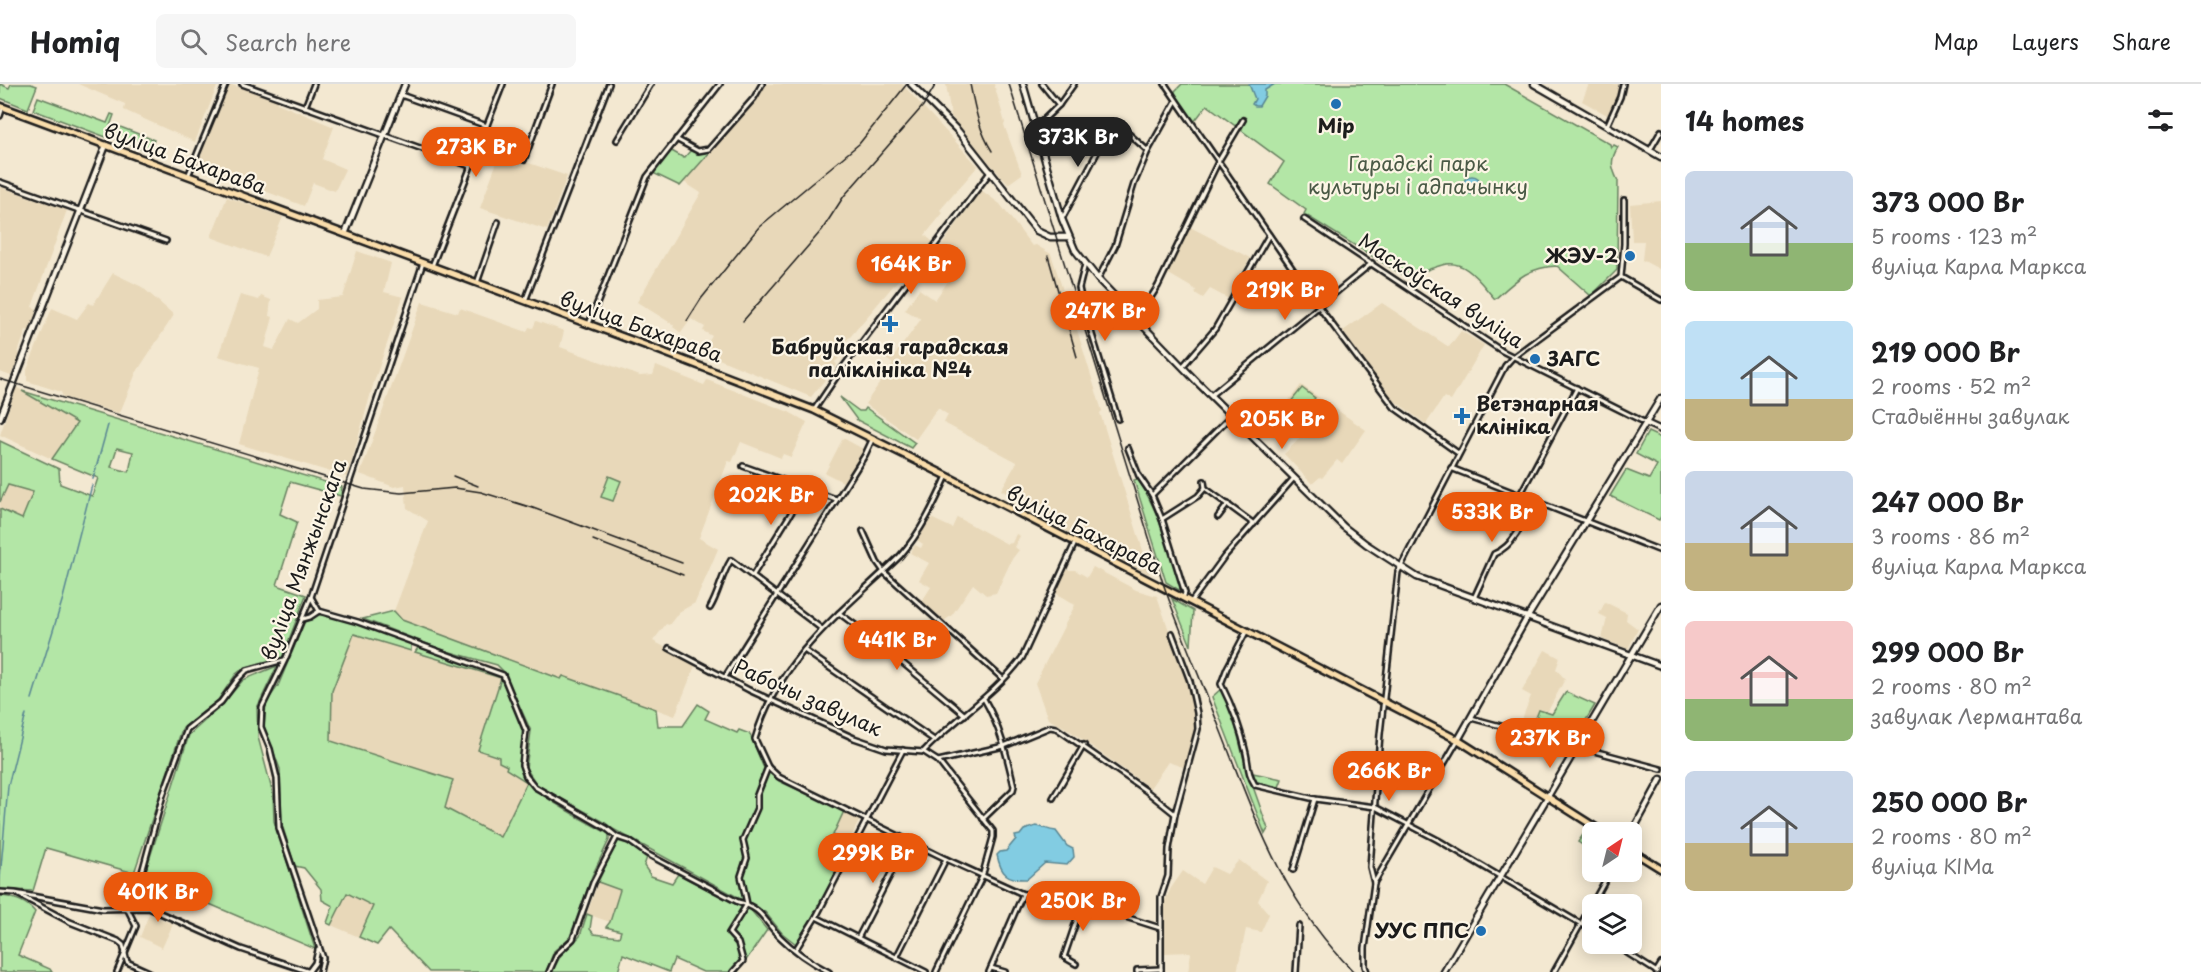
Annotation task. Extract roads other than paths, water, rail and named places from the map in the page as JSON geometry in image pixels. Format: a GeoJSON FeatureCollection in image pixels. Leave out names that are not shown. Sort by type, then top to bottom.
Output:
{"type":"FeatureCollection","features":[{"type":"Feature","properties":{"kind":"main road"},"geometry":{"type":"LineString","coordinates":[[345,234],[405,84]]}},
{"type":"Feature","properties":{"kind":"main road"},"geometry":{"type":"LineString","coordinates":[[911,84],[958,131],[1037,231],[1050,237],[1068,237]]}},
{"type":"Feature","properties":{"kind":"main road"},"geometry":{"type":"LineString","coordinates":[[1023,84],[1068,237],[1085,264],[1211,396],[1344,527],[1417,577],[1661,666]]}},
{"type":"Feature","properties":{"kind":"main road"},"geometry":{"type":"LineString","coordinates":[[1534,84],[1661,157]]}},
{"type":"Feature","properties":{"kind":"main road","name":"вуліца Бахарава"},"geometry":{"type":"LineString","coordinates":[[2,107],[589,324],[814,410],[947,476],[1458,740],[1587,822]]}},
{"type":"Feature","properties":{"kind":"main road"},"geometry":{"type":"LineString","coordinates":[[0,418],[106,146]]}},
{"type":"Feature","properties":{"kind":"main road"},"geometry":{"type":"LineString","coordinates":[[1458,740],[1527,618],[1661,398]]}},
{"type":"Feature","properties":{"kind":"main road","name":"Маскоўская вуліца"},"geometry":{"type":"LineString","coordinates":[[1646,423],[1661,430]]}},
{"type":"Feature","properties":{"kind":"main road"},"geometry":{"type":"LineString","coordinates":[[1444,972],[1661,605]]}},
{"type":"Feature","properties":{"kind":"main road"},"geometry":{"type":"LineString","coordinates":[[1637,822],[1661,779]]}},
{"type":"Feature","properties":{"kind":"main road"},"geometry":{"type":"LineString","coordinates":[[1642,857],[1661,869]]}},
{"type":"Feature","properties":{"kind":"street"},"geometry":{"type":"LineString","coordinates":[[188,176],[226,84]]}},
{"type":"Feature","properties":{"kind":"street"},"geometry":{"type":"LineString","coordinates":[[242,84],[470,166]]}},
{"type":"Feature","properties":{"kind":"street"},"geometry":{"type":"LineString","coordinates":[[305,107],[314,84]]}},
{"type":"Feature","properties":{"kind":"street"},"geometry":{"type":"LineString","coordinates":[[432,266],[503,84]]}},
{"type":"Feature","properties":{"kind":"street"},"geometry":{"type":"LineString","coordinates":[[524,160],[552,84]]}},
{"type":"Feature","properties":{"kind":"street"},"geometry":{"type":"LineString","coordinates":[[525,301],[609,84]]}},
{"type":"Feature","properties":{"kind":"street"},"geometry":{"type":"LineString","coordinates":[[617,140],[651,84]]}},
{"type":"Feature","properties":{"kind":"street"},"geometry":{"type":"LineString","coordinates":[[589,324],[647,177],[720,84]]}},
{"type":"Feature","properties":{"kind":"street"},"geometry":{"type":"LineString","coordinates":[[676,139],[698,151],[709,149],[754,98],[762,84]]}},
{"type":"Feature","properties":{"kind":"street"},"geometry":{"type":"LineString","coordinates":[[1042,84],[1059,105]]}},
{"type":"Feature","properties":{"kind":"street"},"geometry":{"type":"LineString","coordinates":[[1035,128],[1059,105],[1074,84]]}},
{"type":"Feature","properties":{"kind":"street"},"geometry":{"type":"LineString","coordinates":[[1165,84],[1319,307],[1395,408],[1459,453]]}},
{"type":"Feature","properties":{"kind":"street"},"geometry":{"type":"LineString","coordinates":[[1607,126],[1620,97],[1623,84]]}},
{"type":"Feature","properties":{"kind":"street"},"geometry":{"type":"LineString","coordinates":[[401,95],[487,126]]}},
{"type":"Feature","properties":{"kind":"street"},"geometry":{"type":"LineString","coordinates":[[1098,279],[1115,246],[1134,184],[1148,151],[1176,101]]}},
{"type":"Feature","properties":{"kind":"street"},"geometry":{"type":"LineString","coordinates":[[0,116],[2,107]]}},
{"type":"Feature","properties":{"kind":"street"},"geometry":{"type":"LineString","coordinates":[[1137,319],[1158,286],[1218,162],[1243,120]]}},
{"type":"Feature","properties":{"kind":"street"},"geometry":{"type":"LineString","coordinates":[[1062,219],[1112,126],[1119,125],[1148,151]]}},
{"type":"Feature","properties":{"kind":"street"},"geometry":{"type":"LineString","coordinates":[[1650,150],[1661,131]]}},
{"type":"Feature","properties":{"kind":"street"},"geometry":{"type":"LineString","coordinates":[[814,410],[841,370],[991,171]]}},
{"type":"Feature","properties":{"kind":"street"},"geometry":{"type":"LineString","coordinates":[[0,182],[166,241]]}},
{"type":"Feature","properties":{"kind":"street"},"geometry":{"type":"LineString","coordinates":[[1374,883],[1370,867],[1380,734],[1400,567],[1505,366],[1513,357],[1621,277],[1624,200]]}},
{"type":"Feature","properties":{"kind":"street","name":"Маскоўская вуліца"},"geometry":{"type":"LineString","coordinates":[[1304,219],[1471,332],[1513,357],[1646,423]]}},
{"type":"Feature","properties":{"kind":"street"},"geometry":{"type":"LineString","coordinates":[[477,283],[498,222]]}},
{"type":"Feature","properties":{"kind":"street"},"geometry":{"type":"LineString","coordinates":[[1182,366],[1215,329],[1269,235]]}},
{"type":"Feature","properties":{"kind":"street","name":"вуліца Мянжынскага"},"geometry":{"type":"LineString","coordinates":[[320,972],[323,958],[279,828],[277,778],[270,749],[261,727],[262,707],[285,660],[311,597],[423,263]]}},
{"type":"Feature","properties":{"kind":"street"},"geometry":{"type":"LineString","coordinates":[[1211,396],[1372,263]]}},
{"type":"Feature","properties":{"kind":"street"},"geometry":{"type":"LineString","coordinates":[[1085,264],[1079,288],[1118,420]]}},
{"type":"Feature","properties":{"kind":"street"},"geometry":{"type":"LineString","coordinates":[[1621,277],[1661,300]]}},
{"type":"Feature","properties":{"kind":"street"},"geometry":{"type":"LineString","coordinates":[[1520,495],[1577,388]]}},
{"type":"Feature","properties":{"kind":"street"},"geometry":{"type":"LineString","coordinates":[[1152,495],[1231,416]]}},
{"type":"Feature","properties":{"kind":"street"},"geometry":{"type":"LineString","coordinates":[[725,677],[873,439]]}},
{"type":"Feature","properties":{"kind":"street"},"geometry":{"type":"LineString","coordinates":[[1128,448],[1139,477],[1152,495],[1162,519],[1185,593],[1183,598]]}},
{"type":"Feature","properties":{"kind":"street"},"geometry":{"type":"LineString","coordinates":[[743,466],[836,499]]}},
{"type":"Feature","properties":{"kind":"street"},"geometry":{"type":"LineString","coordinates":[[1451,468],[1661,551]]}},
{"type":"Feature","properties":{"kind":"street"},"geometry":{"type":"LineString","coordinates":[[947,476],[926,521],[913,541],[884,572],[822,629],[774,690],[755,739],[768,767],[779,777],[982,877],[1023,894],[1047,892],[1160,928]]}},
{"type":"Feature","properties":{"kind":"street"},"geometry":{"type":"LineString","coordinates":[[1191,602],[1224,556],[1294,478]]}},
{"type":"Feature","properties":{"kind":"street"},"geometry":{"type":"LineString","coordinates":[[1204,481],[1205,488],[1254,524]]}},
{"type":"Feature","properties":{"kind":"street"},"geometry":{"type":"LineString","coordinates":[[753,576],[807,488]]}},
{"type":"Feature","properties":{"kind":"street"},"geometry":{"type":"LineString","coordinates":[[1162,519],[1198,496],[1205,488]]}},
{"type":"Feature","properties":{"kind":"street"},"geometry":{"type":"LineString","coordinates":[[1474,598],[1494,554],[1506,549],[1521,527],[1532,500]]}},
{"type":"Feature","properties":{"kind":"street"},"geometry":{"type":"LineString","coordinates":[[1218,517],[1228,504]]}},
{"type":"Feature","properties":{"kind":"street"},"geometry":{"type":"LineString","coordinates":[[863,531],[884,572],[1003,679]]}},
{"type":"Feature","properties":{"kind":"street"},"geometry":{"type":"LineString","coordinates":[[924,752],[984,699],[1013,669],[1028,646],[1075,543]]}},
{"type":"Feature","properties":{"kind":"street"},"geometry":{"type":"LineString","coordinates":[[710,608],[716,599],[723,573],[731,560],[822,629]]}},
{"type":"Feature","properties":{"kind":"street"},"geometry":{"type":"LineString","coordinates":[[311,597],[320,611],[358,622],[503,675],[526,731],[522,765],[535,788],[606,828],[617,837],[629,841],[647,854],[738,902],[753,906],[779,937],[812,963],[829,972]]}},
{"type":"Feature","properties":{"kind":"street"},"geometry":{"type":"LineString","coordinates":[[303,619],[320,611]]}},
{"type":"Feature","properties":{"kind":"street"},"geometry":{"type":"LineString","coordinates":[[839,613],[874,639],[965,715]]}},
{"type":"Feature","properties":{"kind":"street"},"geometry":{"type":"LineString","coordinates":[[1247,631],[1221,684],[1235,715],[1246,754],[1246,765],[1255,785],[1315,799],[1375,807],[1408,822],[1581,923]]}},
{"type":"Feature","properties":{"kind":"street"},"geometry":{"type":"LineString","coordinates":[[1137,972],[1137,970],[1161,971],[1161,897],[1168,876],[1169,849],[1175,814],[1198,729],[1190,681],[1172,633]]}},
{"type":"Feature","properties":{"kind":"street","name":"Рабочы завулак"},"geometry":{"type":"LineString","coordinates":[[669,648],[770,699],[869,744],[886,749],[924,752],[938,761],[993,831],[993,837],[982,877],[936,972]]}},
{"type":"Feature","properties":{"kind":"street"},"geometry":{"type":"LineString","coordinates":[[804,650],[934,741]]}},
{"type":"Feature","properties":{"kind":"street"},"geometry":{"type":"LineString","coordinates":[[117,972],[136,926],[128,910],[128,901],[141,876],[163,795],[187,729],[221,702],[247,670],[285,660]]}},
{"type":"Feature","properties":{"kind":"street"},"geometry":{"type":"LineString","coordinates":[[983,819],[1013,790],[1014,786],[1004,746],[984,699]]}},
{"type":"Feature","properties":{"kind":"street"},"geometry":{"type":"LineString","coordinates":[[1471,718],[1661,769]]}},
{"type":"Feature","properties":{"kind":"street"},"geometry":{"type":"LineString","coordinates":[[938,761],[1004,746],[1050,727],[1063,731],[1084,745],[1175,814]]}},
{"type":"Feature","properties":{"kind":"street"},"geometry":{"type":"LineString","coordinates":[[1367,972],[1365,948],[1374,883],[1458,740]]}},
{"type":"Feature","properties":{"kind":"street"},"geometry":{"type":"LineString","coordinates":[[1053,798],[1084,745]]}},
{"type":"Feature","properties":{"kind":"street"},"geometry":{"type":"LineString","coordinates":[[796,949],[816,917],[903,750]]}},
{"type":"Feature","properties":{"kind":"street"},"geometry":{"type":"LineString","coordinates":[[733,972],[743,961],[738,943],[729,933],[747,904],[741,876],[747,858],[743,840],[757,808],[757,795],[768,767]]}},
{"type":"Feature","properties":{"kind":"street"},"geometry":{"type":"LineString","coordinates":[[1293,870],[1315,799]]}},
{"type":"Feature","properties":{"kind":"street"},"geometry":{"type":"LineString","coordinates":[[549,972],[557,954],[573,939],[593,883],[617,837]]}},
{"type":"Feature","properties":{"kind":"street"},"geometry":{"type":"LineString","coordinates":[[858,938],[908,840]]}},
{"type":"Feature","properties":{"kind":"street"},"geometry":{"type":"LineString","coordinates":[[896,958],[946,859]]}},
{"type":"Feature","properties":{"kind":"street"},"geometry":{"type":"LineString","coordinates":[[1554,972],[1604,882]]}},
{"type":"Feature","properties":{"kind":"street"},"geometry":{"type":"LineString","coordinates":[[1,892],[103,909],[149,908],[240,949],[310,972],[319,948]]}},
{"type":"Feature","properties":{"kind":"street"},"geometry":{"type":"LineString","coordinates":[[15,893],[70,922],[118,941],[123,945],[127,962],[149,972]]}},
{"type":"Feature","properties":{"kind":"street"},"geometry":{"type":"LineString","coordinates":[[1005,972],[990,970],[1023,894]]}},
{"type":"Feature","properties":{"kind":"street"},"geometry":{"type":"LineString","coordinates":[[1076,964],[1064,957],[1082,904]]}},
{"type":"Feature","properties":{"kind":"street"},"geometry":{"type":"LineString","coordinates":[[816,917],[926,972]]}},
{"type":"Feature","properties":{"kind":"street"},"geometry":{"type":"LineString","coordinates":[[1296,972],[1299,926]]}},
{"type":"Feature","properties":{"kind":"street"},"geometry":{"type":"LineString","coordinates":[[1629,954],[1657,972],[1661,964]]}},
{"type":"Feature","properties":{"kind":"water"},"geometry":{"type":"Polygon","coordinates":[[[1249,84],[1275,84],[1265,90],[1265,96],[1259,106],[1255,106],[1252,104],[1255,99],[1249,84]]]}},
{"type":"Feature","properties":{"kind":"water"},"geometry":{"type":"Polygon","coordinates":[[[1472,176],[1478,179],[1481,185],[1478,191],[1472,194],[1466,191],[1463,185],[1466,179],[1472,176]]]}},
{"type":"Feature","properties":{"kind":"water"},"geometry":{"type":"Polygon","coordinates":[[[1036,826],[1056,831],[1067,846],[1073,849],[1074,857],[1067,865],[1045,863],[1027,879],[1010,877],[1003,871],[997,855],[1006,851],[1016,839],[1015,836],[1036,826]]]}},
{"type":"Feature","properties":{"kind":"waterway"},"geometry":{"type":"LineString","coordinates":[[93,479],[108,425]]}},
{"type":"Feature","properties":{"kind":"waterway"},"geometry":{"type":"LineString","coordinates":[[32,699],[63,598],[92,485]]}},
{"type":"Feature","properties":{"kind":"waterway"},"geometry":{"type":"LineString","coordinates":[[0,879],[8,786],[26,714]]}},
{"type":"Feature","properties":{"kind":"railway"},"geometry":{"type":"LineString","coordinates":[[687,321],[701,299],[759,227],[859,144],[907,84]]}},
{"type":"Feature","properties":{"kind":"railway"},"geometry":{"type":"LineString","coordinates":[[743,321],[822,230],[844,196],[923,106],[936,84]]}},
{"type":"Feature","properties":{"kind":"railway"},"geometry":{"type":"LineString","coordinates":[[970,84],[981,127],[992,151]]}},
{"type":"Feature","properties":{"kind":"railway"},"geometry":{"type":"LineString","coordinates":[[1009,84],[1176,620],[1259,827],[1274,858],[1308,916],[1329,945],[1354,972]]}},
{"type":"Feature","properties":{"kind":"railway"},"geometry":{"type":"LineString","coordinates":[[1048,256],[1077,357]]}},
{"type":"Feature","properties":{"kind":"railway"},"geometry":{"type":"LineString","coordinates":[[0,379],[364,489],[401,493],[455,488],[481,492],[533,508],[682,563]]}},
{"type":"Feature","properties":{"kind":"railway"},"geometry":{"type":"LineString","coordinates":[[453,476],[478,486]]}},
{"type":"Feature","properties":{"kind":"railway"},"geometry":{"type":"LineString","coordinates":[[593,540],[683,575]]}},
{"type":"Feature","properties":{"kind":"place","name":"Мір"},"geometry":{"type":"Point","coordinates":[1336,104]}},
{"type":"Feature","properties":{"kind":"place","name":"ЖЭУ-2"},"geometry":{"type":"Point","coordinates":[1630,256]}},
{"type":"Feature","properties":{"kind":"place","name":"Бабруйская гарадская паліклініка №4"},"geometry":{"type":"Point","coordinates":[890,324]}},
{"type":"Feature","properties":{"kind":"place","name":"ЗАГС"},"geometry":{"type":"Point","coordinates":[1535,359]}},
{"type":"Feature","properties":{"kind":"place","name":"Ветэнарная клініка"},"geometry":{"type":"Point","coordinates":[1462,416]}},
{"type":"Feature","properties":{"kind":"place","name":"УУС ППС"},"geometry":{"type":"Point","coordinates":[1481,931]}},
{"type":"Feature","properties":{"kind":"park label","name":"Гарадскі парк культуры і адпачынку"},"geometry":{"type":"Point","coordinates":[1418,176]}}]}
